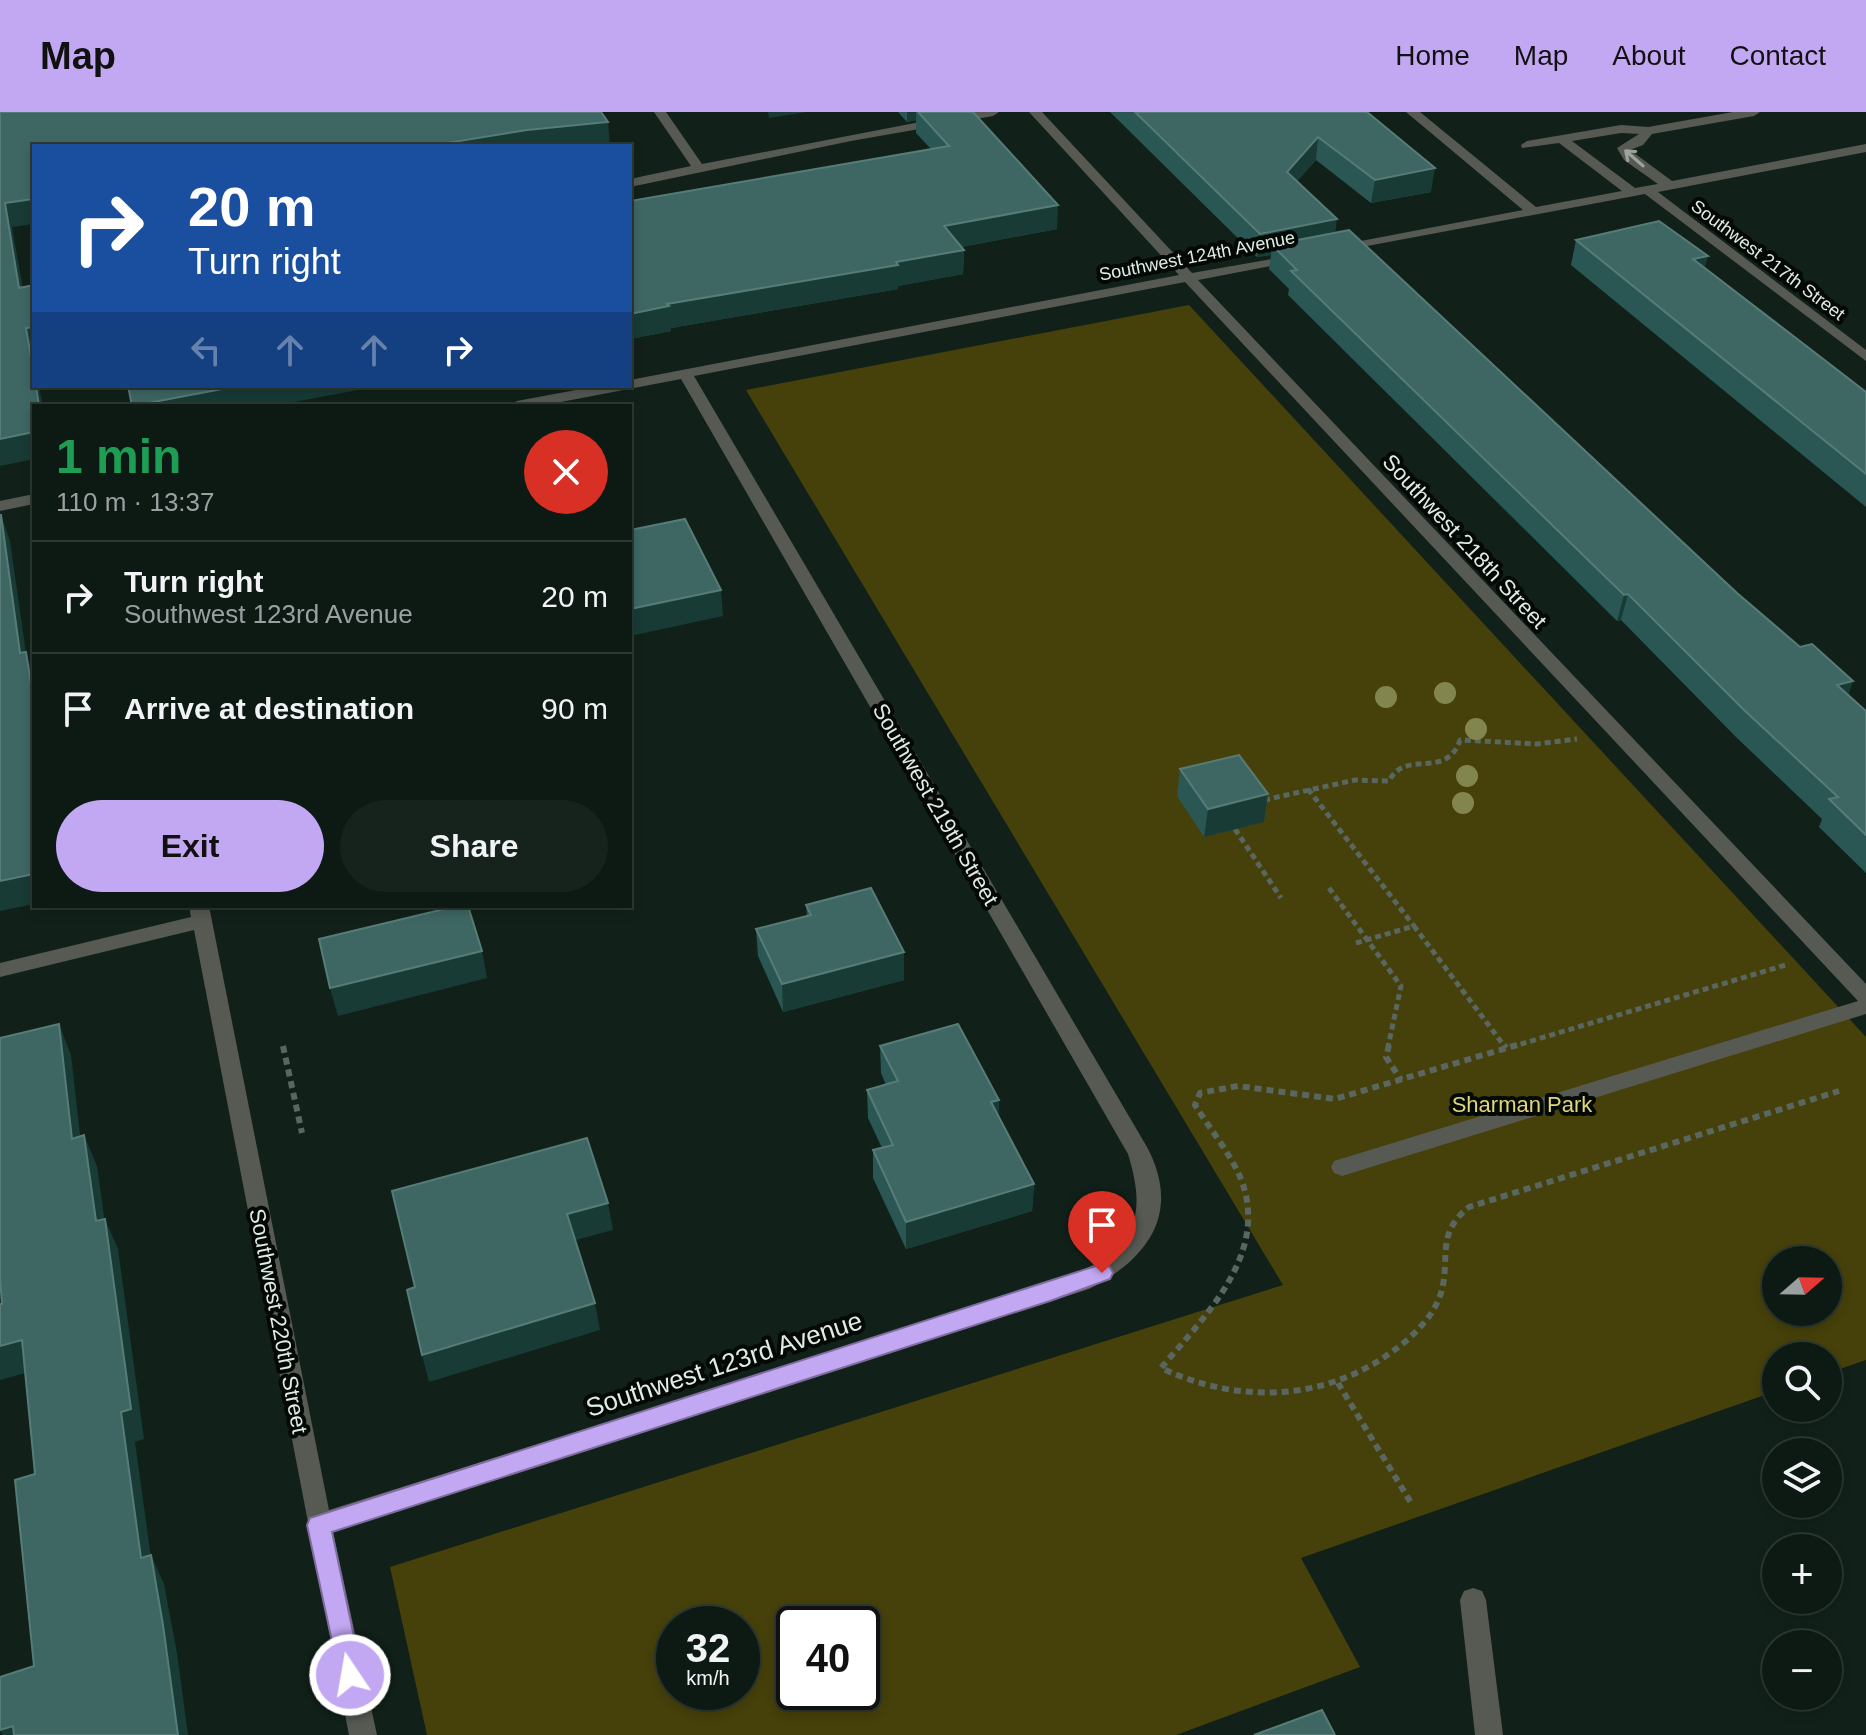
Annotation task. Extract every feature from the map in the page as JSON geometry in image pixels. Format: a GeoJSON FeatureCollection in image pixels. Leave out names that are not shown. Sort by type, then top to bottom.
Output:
{"type":"FeatureCollection","features":[{"type":"Feature","properties":{"kind":"street"},"geometry":{"type":"LineString","coordinates":[[660,112],[700,170]]}},
{"type":"Feature","properties":{"kind":"street"},"geometry":{"type":"LineString","coordinates":[[632,183],[851,137],[993,112]]}},
{"type":"Feature","properties":{"kind":"street","name":"Southwest 218th Street"},"geometry":{"type":"LineString","coordinates":[[1035,112],[1866,997]]}},
{"type":"Feature","properties":{"kind":"street"},"geometry":{"type":"LineString","coordinates":[[1412,112],[1535,213]]}},
{"type":"Feature","properties":{"kind":"street"},"geometry":{"type":"LineString","coordinates":[[1527,145],[1621,129],[1648,131],[1754,112]]}},
{"type":"Feature","properties":{"kind":"street"},"geometry":{"type":"LineString","coordinates":[[1648,131],[1639,142],[1623,148],[1629,157],[1671,187]]}},
{"type":"Feature","properties":{"kind":"street","name":"Southwest 217th Street"},"geometry":{"type":"LineString","coordinates":[[1561,139],[1641,192],[1866,357]]}},
{"type":"Feature","properties":{"kind":"street","name":"Southwest 124th Avenue"},"geometry":{"type":"LineString","coordinates":[[632,384],[1866,148]]}},
{"type":"Feature","properties":{"kind":"street","name":"Southwest 219th Street"},"geometry":{"type":"LineString","coordinates":[[685,373],[1139,1153],[1149,1179],[1150,1208],[1139,1244]]}},
{"type":"Feature","properties":{"kind":"street"},"geometry":{"type":"LineString","coordinates":[[527,404],[610,388]]}},
{"type":"Feature","properties":{"kind":"street"},"geometry":{"type":"LineString","coordinates":[[0,506],[32,499]]}},
{"type":"Feature","properties":{"kind":"street"},"geometry":{"type":"LineString","coordinates":[[0,970],[201,914]]}},
{"type":"Feature","properties":{"kind":"street","name":"Southwest 220th Street"},"geometry":{"type":"LineString","coordinates":[[201,914],[319,1525],[363,1735]]}},
{"type":"Feature","properties":{"kind":"street"},"geometry":{"type":"LineString","coordinates":[[1342,1167],[1866,1006]]}},
{"type":"Feature","properties":{"kind":"street","name":"Southwest 123rd Avenue"},"geometry":{"type":"LineString","coordinates":[[319,1525],[1081,1282],[1122,1260],[1139,1244]]}},
{"type":"Feature","properties":{"kind":"street"},"geometry":{"type":"LineString","coordinates":[[1473,1600],[1489,1735]]}},
{"type":"Feature","properties":{"kind":"path"},"geometry":{"type":"LineString","coordinates":[[1251,803],[1355,780],[1389,781],[1391,772],[1400,765],[1431,765],[1445,761],[1459,748],[1460,740],[1537,744],[1582,738]]}},
{"type":"Feature","properties":{"kind":"path"},"geometry":{"type":"LineString","coordinates":[[1308,789],[1506,1048]]}},
{"type":"Feature","properties":{"kind":"path"},"geometry":{"type":"LineString","coordinates":[[1235,829],[1281,898]]}},
{"type":"Feature","properties":{"kind":"path"},"geometry":{"type":"LineString","coordinates":[[1329,888],[1401,986],[1386,1057],[1401,1080]]}},
{"type":"Feature","properties":{"kind":"path"},"geometry":{"type":"LineString","coordinates":[[1356,943],[1414,926]]}},
{"type":"Feature","properties":{"kind":"path"},"geometry":{"type":"LineString","coordinates":[[283,1046],[302,1133]]}},
{"type":"Feature","properties":{"kind":"path"},"geometry":{"type":"LineString","coordinates":[[1161,1368],[1199,1385],[1236,1392],[1271,1393],[1338,1383],[1387,1357],[1427,1318],[1439,1300],[1444,1278],[1447,1225],[1469,1207],[1839,1091]]}},
{"type":"Feature","properties":{"kind":"path"},"geometry":{"type":"LineString","coordinates":[[1338,1383],[1413,1506]]}},
{"type":"Feature","properties":{"kind":"green space","name":"Sharman Park"},"geometry":{"type":"Polygon","coordinates":[[[1189,305],[1866,1037],[1866,1360],[1842,1368],[1842,1342],[1762,1342],[1762,1396],[1301,1558],[1360,1667],[1176,1735],[427,1735],[390,1567],[1283,1285],[746,390],[1189,305]]]}},
{"type":"Feature","properties":{"kind":"building"},"geometry":{"type":"Polygon","coordinates":[[[0,112],[601,112],[608,122],[527,130],[447,144],[32,144],[32,199],[5,203],[19,288],[32,285],[32,327],[26,328],[32,363],[32,388],[36,388],[39,404],[32,404],[32,432],[0,439],[0,112]]]}},
{"type":"Feature","properties":{"kind":"building"},"geometry":{"type":"Polygon","coordinates":[[[918,112],[973,112],[1058,205],[944,226],[964,250],[896,262],[898,265],[667,304],[669,306],[632,314],[632,201],[949,146],[918,112]]]}},
{"type":"Feature","properties":{"kind":"building"},"geometry":{"type":"Polygon","coordinates":[[[1135,112],[1367,112],[1435,168],[1375,180],[1318,137],[1287,172],[1337,219],[1260,234],[1135,112]]]}},
{"type":"Feature","properties":{"kind":"building"},"geometry":{"type":"Polygon","coordinates":[[[1659,221],[1708,256],[1693,259],[1866,392],[1866,474],[1576,240],[1659,221]]]}},
{"type":"Feature","properties":{"kind":"building"},"geometry":{"type":"Polygon","coordinates":[[[1349,230],[1737,593],[1800,647],[1812,644],[1853,681],[1837,685],[1866,711],[1866,835],[1829,799],[1838,797],[1744,710],[1628,594],[1624,595],[1291,271],[1297,270],[1272,245],[1349,230]]]}},
{"type":"Feature","properties":{"kind":"building"},"geometry":{"type":"Polygon","coordinates":[[[128,388],[227,388],[143,404],[132,404],[128,388]]]}},
{"type":"Feature","properties":{"kind":"building"},"geometry":{"type":"Polygon","coordinates":[[[1,515],[20,653],[26,652],[32,691],[32,874],[0,881],[1,515]]]}},
{"type":"Feature","properties":{"kind":"building"},"geometry":{"type":"Polygon","coordinates":[[[685,519],[721,590],[632,609],[632,530],[685,519]]]}},
{"type":"Feature","properties":{"kind":"building"},"geometry":{"type":"Polygon","coordinates":[[[1239,755],[1268,794],[1208,809],[1180,769],[1239,755]]]}},
{"type":"Feature","properties":{"kind":"building"},"geometry":{"type":"Polygon","coordinates":[[[871,888],[904,952],[782,984],[756,929],[811,915],[806,905],[871,888]]]}},
{"type":"Feature","properties":{"kind":"building"},"geometry":{"type":"Polygon","coordinates":[[[449,908],[469,908],[482,951],[330,988],[319,939],[449,908]]]}},
{"type":"Feature","properties":{"kind":"building"},"geometry":{"type":"Polygon","coordinates":[[[59,1024],[72,1139],[84,1135],[96,1221],[105,1219],[131,1409],[121,1412],[141,1558],[151,1555],[178,1735],[14,1735],[13,1726],[0,1730],[0,1677],[34,1666],[15,1480],[35,1474],[22,1340],[0,1346],[0,1038],[59,1024]]]}},
{"type":"Feature","properties":{"kind":"building"},"geometry":{"type":"Polygon","coordinates":[[[958,1024],[999,1100],[991,1102],[1034,1184],[906,1222],[873,1150],[893,1145],[867,1090],[898,1081],[880,1046],[958,1024]]]}},
{"type":"Feature","properties":{"kind":"building"},"geometry":{"type":"Polygon","coordinates":[[[587,1138],[608,1203],[567,1214],[595,1303],[422,1355],[407,1290],[415,1287],[392,1191],[587,1138]]]}},
{"type":"Feature","properties":{"kind":"building"},"geometry":{"type":"Polygon","coordinates":[[[1322,1710],[1335,1735],[1254,1735],[1322,1710]]]}},
{"type":"Feature","properties":{"kind":"route"},"geometry":{"type":"LineString","coordinates":[[350,1675],[319,1525],[1042,1295],[1102,1273]]}}]}
